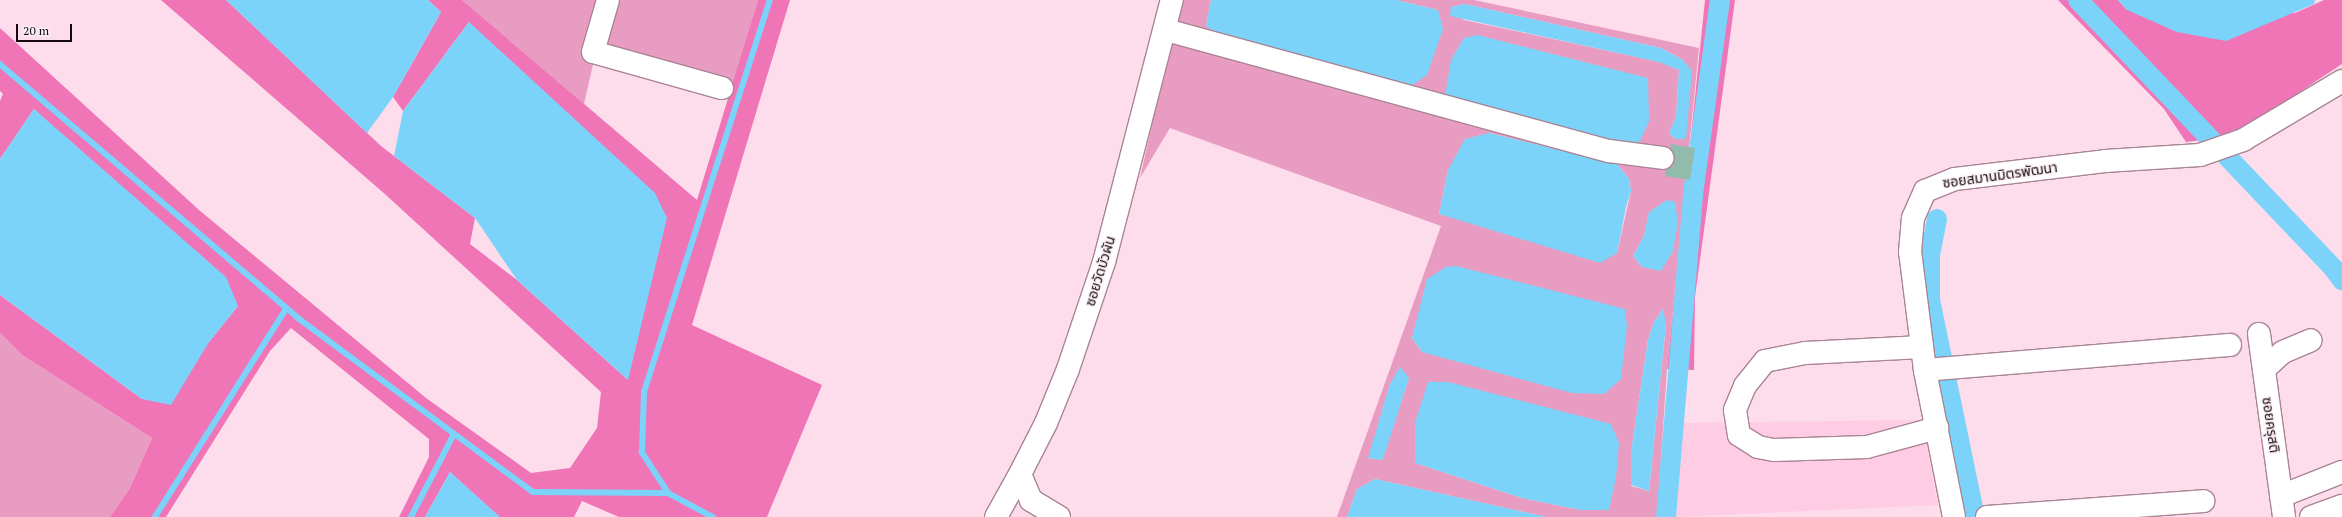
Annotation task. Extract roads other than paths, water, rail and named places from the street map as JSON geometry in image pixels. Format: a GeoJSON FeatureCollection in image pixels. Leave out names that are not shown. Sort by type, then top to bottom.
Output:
{"type":"FeatureCollection","features":[{"type":"Feature","properties":{"kind":"street"},"geometry":{"type":"LineString","coordinates":[[608,0],[594,52],[722,88]]}},
{"type":"Feature","properties":{"kind":"street","name":"ซอยวัดบัวผัน"},"geometry":{"type":"LineString","coordinates":[[996,517],[1046,423],[1068,369],[1104,262],[1166,30],[1172,0]]}},
{"type":"Feature","properties":{"kind":"street"},"geometry":{"type":"LineString","coordinates":[[1166,30],[1610,151],[1663,158]]}},
{"type":"Feature","properties":{"kind":"street","name":"ซอยสมานมิตรพัฒนา"},"geometry":{"type":"LineString","coordinates":[[1954,517],[1922,347],[1910,252],[1913,218],[1925,191],[1955,179],[2105,161],[2200,155],[2219,150],[2242,140],[2342,81]]}},
{"type":"Feature","properties":{"kind":"street","name":"ซอยครุสติ"},"geometry":{"type":"LineString","coordinates":[[2259,334],[2284,517]]}},
{"type":"Feature","properties":{"kind":"street"},"geometry":{"type":"LineString","coordinates":[[2264,369],[2283,352],[2311,340]]}},
{"type":"Feature","properties":{"kind":"street"},"geometry":{"type":"LineString","coordinates":[[1926,370],[2230,345]]}},
{"type":"Feature","properties":{"kind":"street"},"geometry":{"type":"LineString","coordinates":[[1922,347],[1805,353],[1766,362],[1745,386],[1735,410],[1739,435],[1758,448],[1774,450],[1867,447],[1937,428]]}},
{"type":"Feature","properties":{"kind":"street"},"geometry":{"type":"LineString","coordinates":[[2281,496],[2342,472]]}},
{"type":"Feature","properties":{"kind":"street"},"geometry":{"type":"LineString","coordinates":[[1020,474],[1031,500],[1059,517]]}},
{"type":"Feature","properties":{"kind":"street"},"geometry":{"type":"LineString","coordinates":[[1987,517],[2203,501]]}},
{"type":"Feature","properties":{"kind":"street"},"geometry":{"type":"LineString","coordinates":[[2311,517],[2342,506]]}},
{"type":"Feature","properties":{"kind":"water"},"geometry":{"type":"Polygon","coordinates":[[[226,0],[428,0],[441,12],[393,97],[367,133],[226,0]]]}},
{"type":"Feature","properties":{"kind":"water"},"geometry":{"type":"Polygon","coordinates":[[[1211,0],[1396,0],[1438,10],[1443,29],[1427,75],[1408,88],[1230,41],[1206,26],[1211,0]]]}},
{"type":"Feature","properties":{"kind":"water"},"geometry":{"type":"Polygon","coordinates":[[[2118,0],[2315,0],[2314,4],[2226,41],[2177,32],[2127,10],[2118,0]]]}},
{"type":"Feature","properties":{"kind":"water"},"geometry":{"type":"Polygon","coordinates":[[[1465,4],[1661,48],[1683,60],[1692,71],[1686,139],[1675,139],[1669,133],[1676,117],[1679,70],[1659,62],[1450,16],[1451,7],[1465,4]]]}},
{"type":"Feature","properties":{"kind":"water"},"geometry":{"type":"Polygon","coordinates":[[[469,22],[655,193],[667,218],[628,380],[517,280],[475,218],[394,156],[403,111],[469,22]]]}},
{"type":"Feature","properties":{"kind":"water"},"geometry":{"type":"Polygon","coordinates":[[[1477,35],[1648,78],[1649,121],[1639,143],[1620,146],[1445,96],[1451,60],[1464,38],[1477,35]]]}},
{"type":"Feature","properties":{"kind":"water"},"geometry":{"type":"Polygon","coordinates":[[[34,109],[226,277],[238,306],[209,342],[171,405],[142,399],[0,295],[0,159],[34,109]]]}},
{"type":"Feature","properties":{"kind":"water"},"geometry":{"type":"Polygon","coordinates":[[[1489,133],[1617,164],[1629,179],[1631,191],[1626,207],[1617,253],[1600,263],[1439,214],[1448,170],[1465,139],[1489,133]]]}},
{"type":"Feature","properties":{"kind":"water"},"geometry":{"type":"Polygon","coordinates":[[[1667,200],[1675,202],[1678,222],[1673,251],[1661,271],[1642,267],[1633,256],[1644,236],[1649,212],[1667,200]]]}},
{"type":"Feature","properties":{"kind":"water"},"geometry":{"type":"Polygon","coordinates":[[[1456,266],[1625,309],[1627,326],[1621,379],[1604,394],[1572,393],[1422,352],[1412,338],[1427,279],[1446,267],[1456,266]]]}},
{"type":"Feature","properties":{"kind":"water"},"geometry":{"type":"Polygon","coordinates":[[[1663,309],[1666,324],[1649,491],[1631,485],[1631,452],[1648,340],[1654,322],[1663,309]]]}},
{"type":"Feature","properties":{"kind":"water"},"geometry":{"type":"Polygon","coordinates":[[[1400,367],[1409,378],[1386,450],[1382,460],[1368,458],[1390,384],[1400,367]]]}},
{"type":"Feature","properties":{"kind":"water"},"geometry":{"type":"Polygon","coordinates":[[[1428,382],[1448,382],[1611,424],[1619,443],[1616,477],[1609,510],[1581,510],[1522,498],[1415,463],[1415,423],[1428,382]]]}},
{"type":"Feature","properties":{"kind":"water"},"geometry":{"type":"Polygon","coordinates":[[[450,472],[499,516],[499,517],[425,517],[450,472]]]}},
{"type":"Feature","properties":{"kind":"water"},"geometry":{"type":"Polygon","coordinates":[[[1375,479],[1546,517],[1347,517],[1357,489],[1375,479]]]}},
{"type":"Feature","properties":{"kind":"waterway"},"geometry":{"type":"LineString","coordinates":[[668,493],[642,453],[644,392],[770,0]]}},
{"type":"Feature","properties":{"kind":"waterway"},"geometry":{"type":"LineString","coordinates":[[1666,517],[1694,187],[1720,0]]}},
{"type":"Feature","properties":{"kind":"waterway"},"geometry":{"type":"LineString","coordinates":[[2078,0],[2334,269],[2342,280]]}},
{"type":"Feature","properties":{"kind":"waterway"},"geometry":{"type":"LineString","coordinates":[[0,64],[298,318],[533,492],[668,493],[713,517]]}},
{"type":"Feature","properties":{"kind":"waterway"},"geometry":{"type":"LineString","coordinates":[[1937,219],[1930,254],[1930,300],[1975,517]]}},
{"type":"Feature","properties":{"kind":"waterway"},"geometry":{"type":"LineString","coordinates":[[155,517],[286,309]]}},
{"type":"Feature","properties":{"kind":"waterway"},"geometry":{"type":"LineString","coordinates":[[411,517],[454,434]]}}]}
